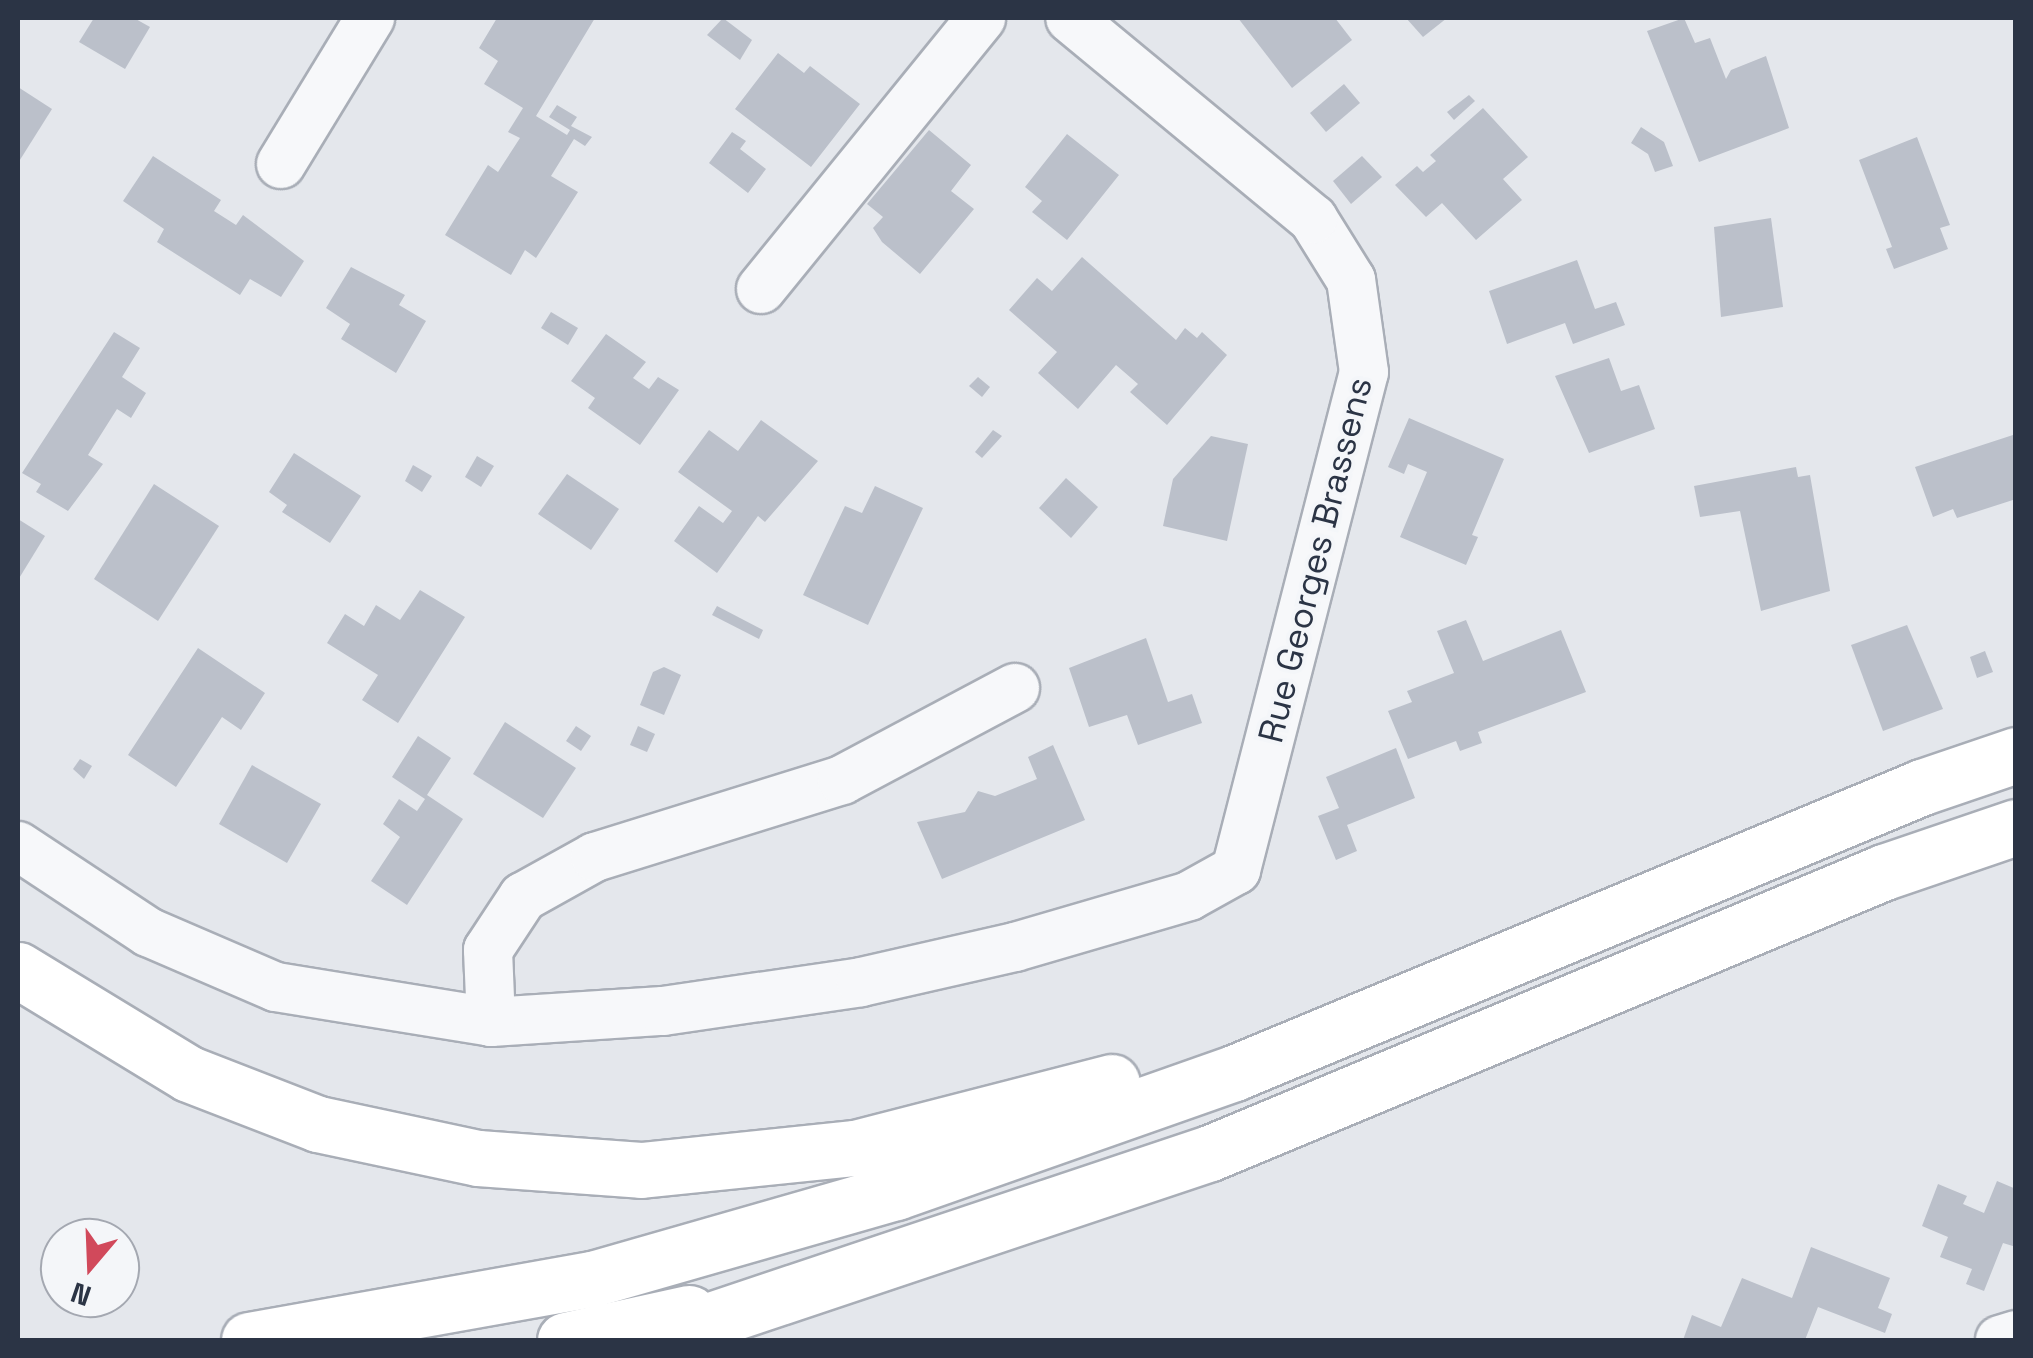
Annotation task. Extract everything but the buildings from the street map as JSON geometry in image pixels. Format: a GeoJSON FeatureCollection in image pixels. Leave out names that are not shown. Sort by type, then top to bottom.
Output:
{"type":"FeatureCollection","features":[{"type":"Feature","properties":{"kind":"highway"},"geometry":{"type":"LineString","coordinates":[[248,1340],[592,1279],[896,1192],[1330,1035],[1922,787],[2016,756]]}},
{"type":"Feature","properties":{"kind":"highway"},"geometry":{"type":"LineString","coordinates":[[651,1340],[756,1301],[1210,1153],[1884,872],[2016,828]]}},
{"type":"Feature","properties":{"kind":"highway"},"geometry":{"type":"LineString","coordinates":[[18,970],[189,1074],[318,1124],[478,1158],[642,1170],[855,1148],[1226,1052],[1330,1035]]}},
{"type":"Feature","properties":{"kind":"highway"},"geometry":{"type":"LineString","coordinates":[[565,1340],[756,1301]]}},
{"type":"Feature","properties":{"kind":"street"},"geometry":{"type":"LineString","coordinates":[[281,164],[370,18]]}},
{"type":"Feature","properties":{"kind":"street"},"geometry":{"type":"LineString","coordinates":[[761,289],[981,18]]}},
{"type":"Feature","properties":{"kind":"street","name":"Rue Georges Brassens"},"geometry":{"type":"LineString","coordinates":[[18,846],[148,932],[276,987],[491,1022],[681,1008],[861,982],[1015,947],[1189,896],[1236,870],[1364,372],[1351,280],[1313,219],[1070,18]]}},
{"type":"Feature","properties":{"kind":"street"},"geometry":{"type":"LineString","coordinates":[[491,1022],[488,950],[523,898],[596,857],[842,780],[1014,688]]}},
{"type":"Feature","properties":{"kind":"street"},"geometry":{"type":"LineString","coordinates":[[2000,1340],[2016,1334]]}}]}
